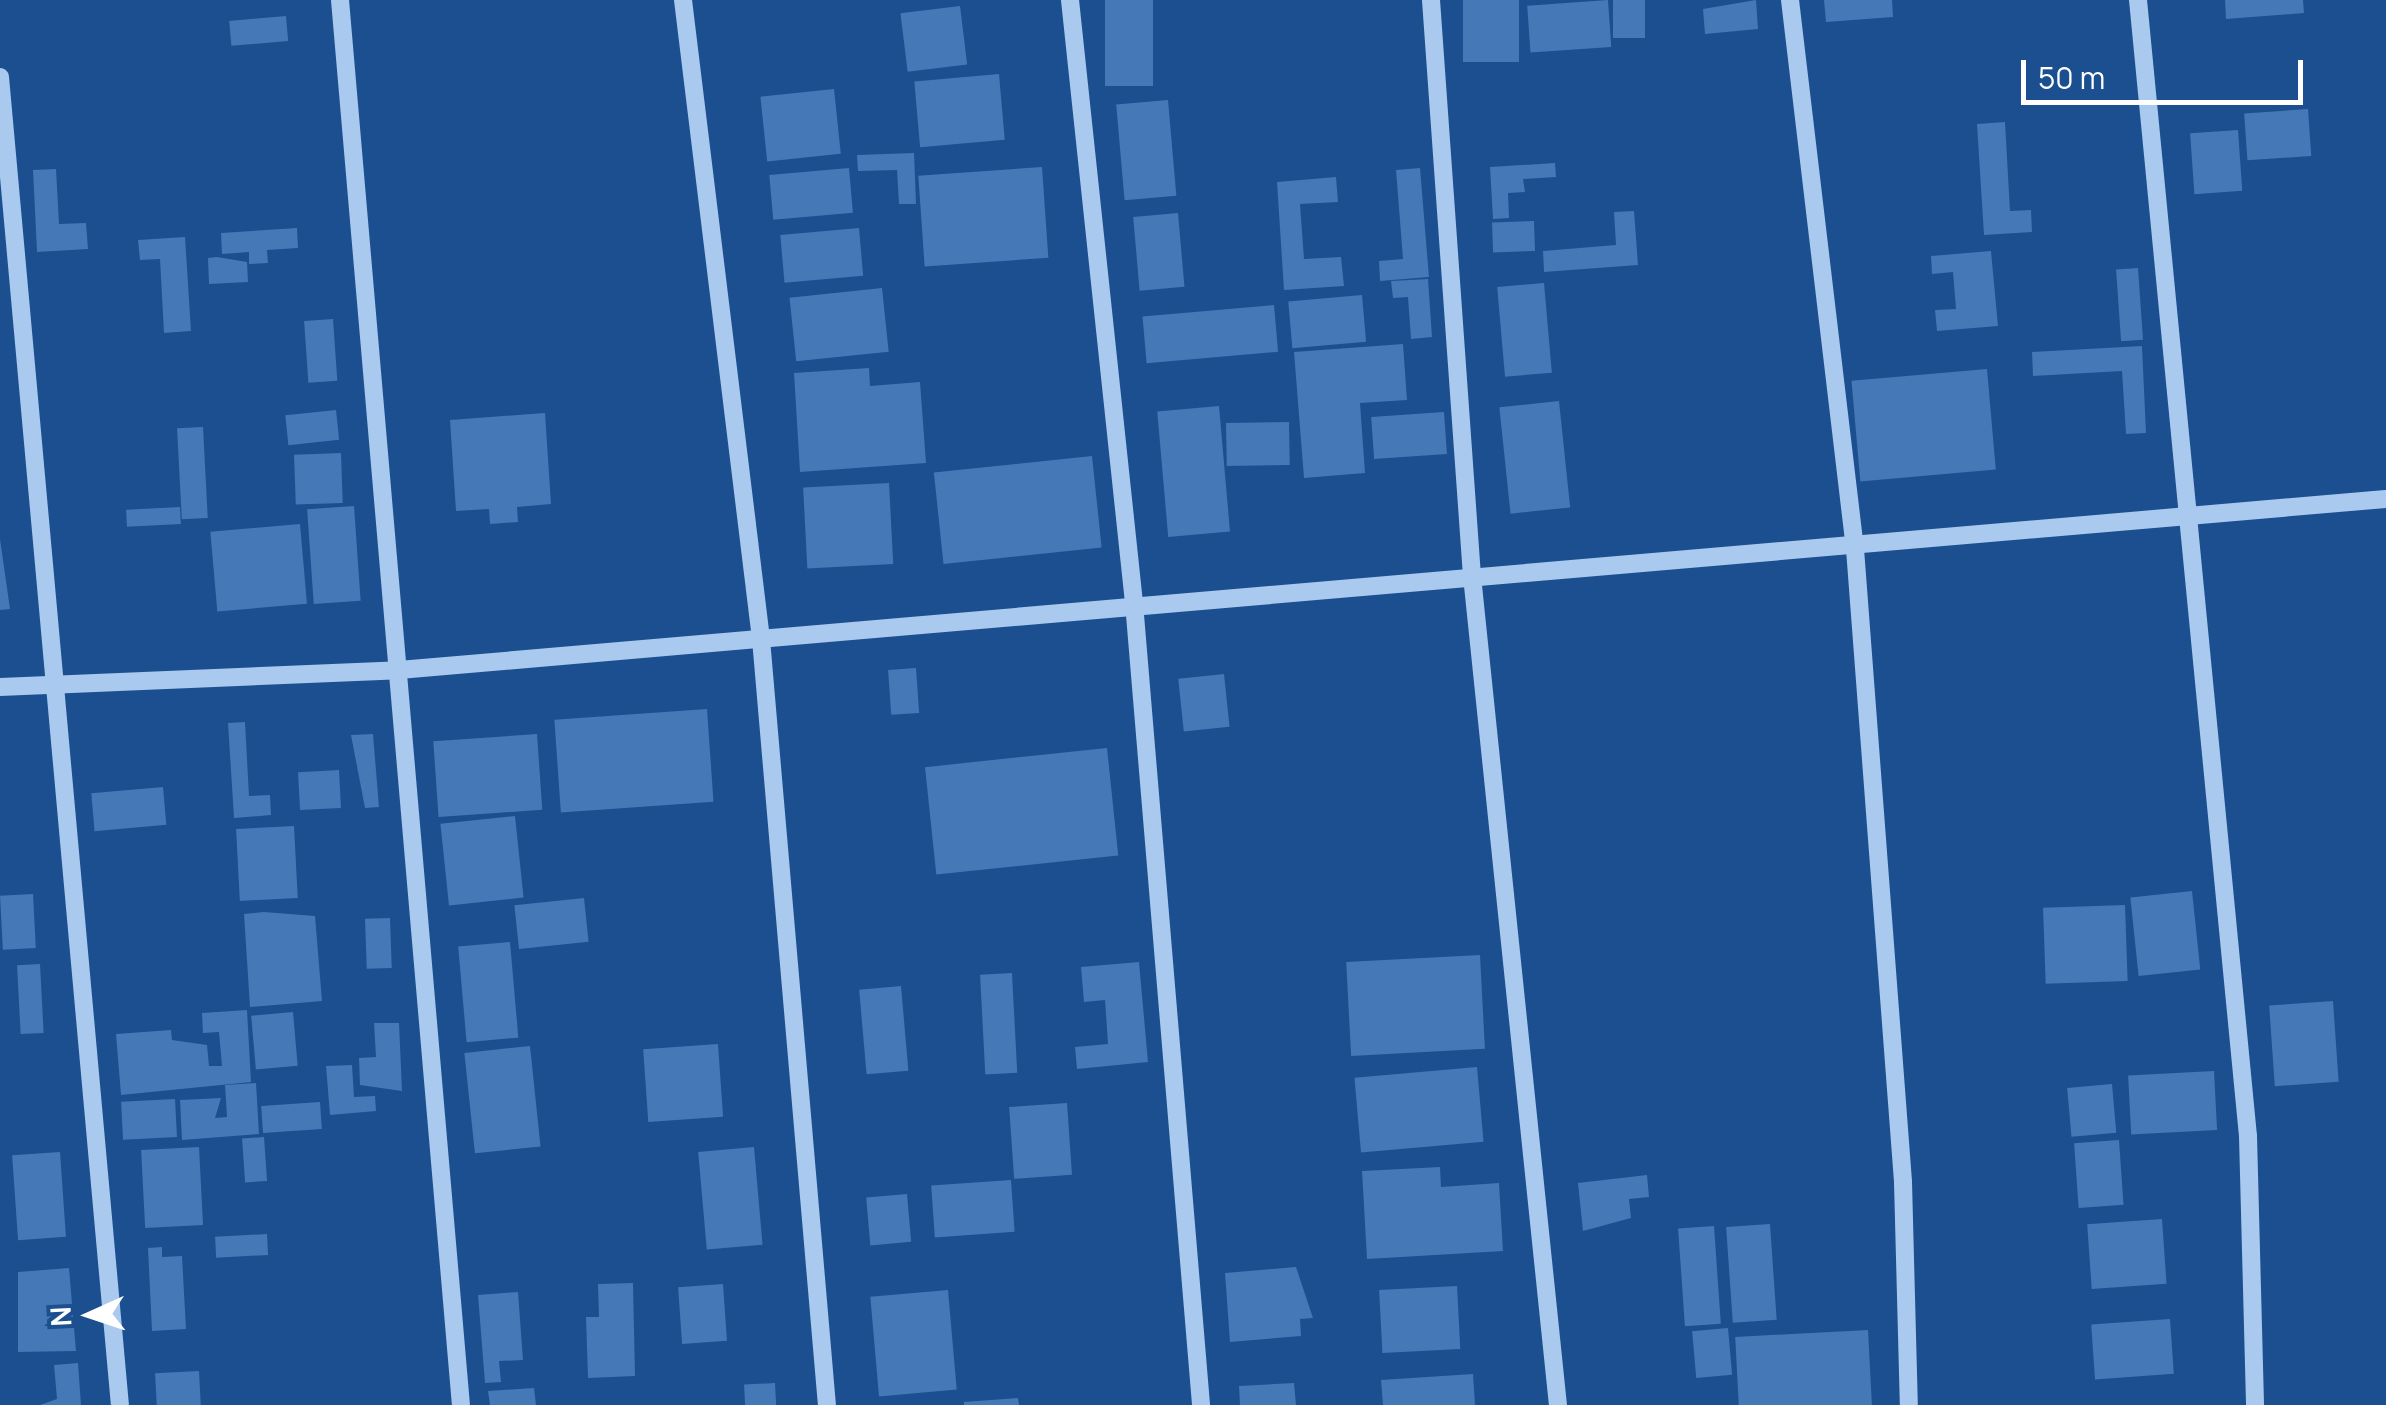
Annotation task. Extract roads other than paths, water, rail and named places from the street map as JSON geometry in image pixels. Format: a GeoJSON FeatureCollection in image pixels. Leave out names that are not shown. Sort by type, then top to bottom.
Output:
{"type":"FeatureCollection","features":[{"type":"Feature","properties":{"kind":"street"},"geometry":{"type":"LineString","coordinates":[[340,0],[460,1405]]}},
{"type":"Feature","properties":{"kind":"street"},"geometry":{"type":"LineString","coordinates":[[684,0],[761,639],[826,1405]]}},
{"type":"Feature","properties":{"kind":"street"},"geometry":{"type":"LineString","coordinates":[[1070,0],[1134,603],[1201,1405]]}},
{"type":"Feature","properties":{"kind":"street"},"geometry":{"type":"LineString","coordinates":[[1431,0],[1472,576],[1558,1405]]}},
{"type":"Feature","properties":{"kind":"street"},"geometry":{"type":"LineString","coordinates":[[1790,0],[1856,549],[1903,1182],[1909,1405]]}},
{"type":"Feature","properties":{"kind":"street"},"geometry":{"type":"LineString","coordinates":[[2138,0],[2192,518],[2248,1136],[2255,1405]]}},
{"type":"Feature","properties":{"kind":"street"},"geometry":{"type":"LineString","coordinates":[[0,77],[120,1405]]}},
{"type":"Feature","properties":{"kind":"street"},"geometry":{"type":"LineString","coordinates":[[0,686],[399,670],[1134,603],[1856,549],[2386,499]]}}]}
